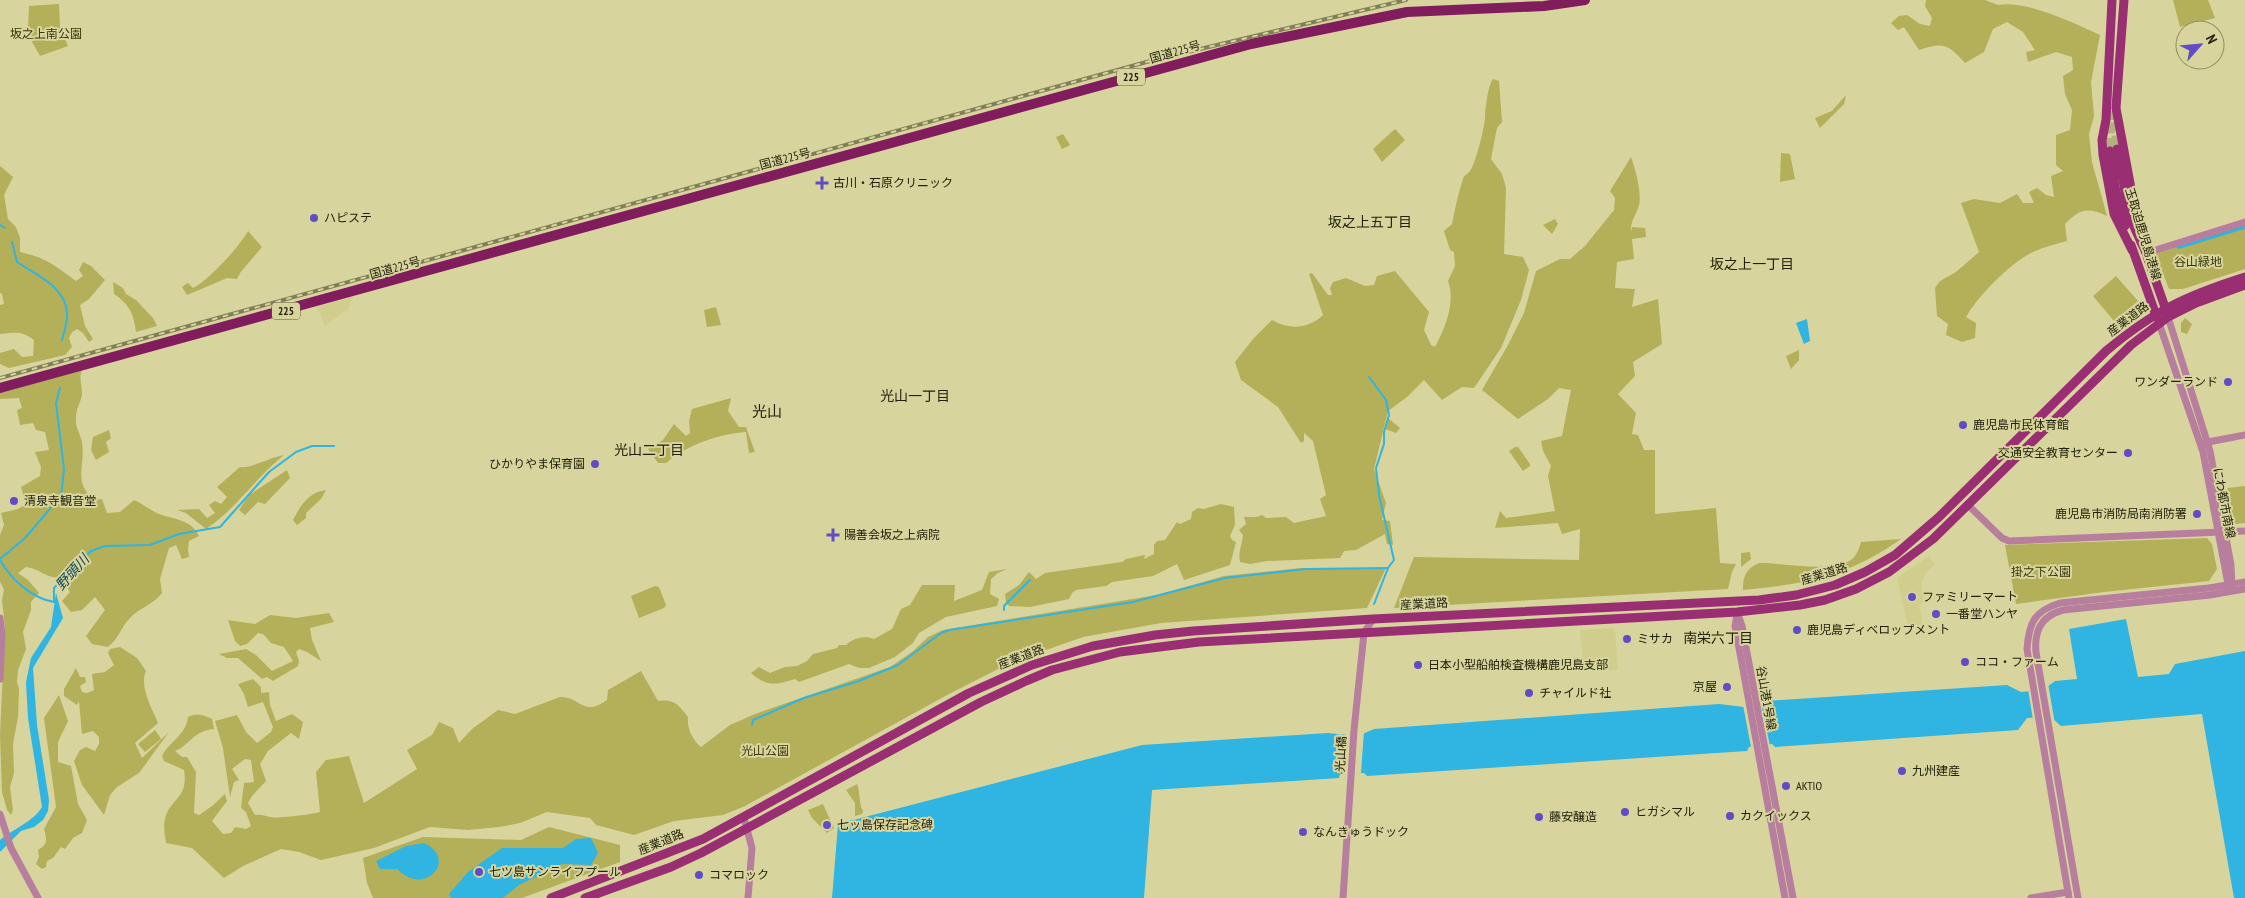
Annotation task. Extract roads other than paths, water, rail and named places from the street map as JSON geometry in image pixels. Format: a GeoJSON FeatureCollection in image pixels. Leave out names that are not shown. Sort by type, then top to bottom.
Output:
{"type":"FeatureCollection","features":[{"type":"Feature","properties":{"kind":"highway","name":"国道225号"},"geometry":{"type":"LineString","coordinates":[[0,388],[1251,44],[1407,12],[1544,6],[1585,0]]}},
{"type":"Feature","properties":{"kind":"main road"},"geometry":{"type":"LineString","coordinates":[[2112,0],[2106,120],[2102,140],[2103,155],[2114,214],[2132,250]]}},
{"type":"Feature","properties":{"kind":"main road"},"geometry":{"type":"LineString","coordinates":[[2124,0],[2116,108],[2141,242]]}},
{"type":"Feature","properties":{"kind":"main road","name":"玉取迫鹿児島港線"},"geometry":{"type":"LineString","coordinates":[[2159,323],[2132,250],[2117,197],[2114,150],[2130,218],[2146,254],[2168,317]]}},
{"type":"Feature","properties":{"kind":"main road","name":"産業道路"},"geometry":{"type":"LineString","coordinates":[[551,898],[668,854],[744,818],[969,693],[1057,657],[1093,646],[1155,635],[1373,619],[1759,600],[1796,595],[1851,579],[1881,564],[1922,533],[2106,351],[2135,327],[2156,313],[2191,295],[2245,277]]}},
{"type":"Feature","properties":{"kind":"main road","name":"産業道路"},"geometry":{"type":"LineString","coordinates":[[585,898],[671,867],[748,829],[981,702],[1052,670],[1120,652],[1166,645],[1737,612],[1808,604],[1842,595],[1864,586],[1889,572],[1919,551],[2131,345],[2159,323],[2196,303],[2245,285]]}},
{"type":"Feature","properties":{"kind":"street"},"geometry":{"type":"LineString","coordinates":[[2146,254],[2245,222]]}},
{"type":"Feature","properties":{"kind":"street","name":"にわ都市南線"},"geometry":{"type":"LineString","coordinates":[[2168,317],[2204,443],[2231,586]]}},
{"type":"Feature","properties":{"kind":"street","name":"にわ都市南線"},"geometry":{"type":"LineString","coordinates":[[2159,323],[2204,443]]}},
{"type":"Feature","properties":{"kind":"street"},"geometry":{"type":"LineString","coordinates":[[2204,443],[2245,435]]}},
{"type":"Feature","properties":{"kind":"street"},"geometry":{"type":"LineString","coordinates":[[1968,505],[2002,538],[2009,541],[2222,534],[2245,531]]}},
{"type":"Feature","properties":{"kind":"street"},"geometry":{"type":"LineString","coordinates":[[2031,898],[2069,895],[2038,683],[2027,649],[2030,625],[2038,614],[2048,606],[2060,603],[2231,586],[2245,582]]}},
{"type":"Feature","properties":{"kind":"street"},"geometry":{"type":"LineString","coordinates":[[2231,586],[2245,589]]}},
{"type":"Feature","properties":{"kind":"street","name":"谷山港1号線"},"geometry":{"type":"LineString","coordinates":[[1737,612],[1742,626],[1752,702],[1785,898]]}},
{"type":"Feature","properties":{"kind":"street"},"geometry":{"type":"LineString","coordinates":[[0,618],[2,634],[0,679]]}},
{"type":"Feature","properties":{"kind":"street"},"geometry":{"type":"LineString","coordinates":[[1364,633],[1373,619]]}},
{"type":"Feature","properties":{"kind":"street","name":"光山橋"},"geometry":{"type":"LineString","coordinates":[[1343,898],[1354,730],[1364,633]]}},
{"type":"Feature","properties":{"kind":"street"},"geometry":{"type":"LineString","coordinates":[[2045,726],[2078,898]]}},
{"type":"Feature","properties":{"kind":"street","name":"谷山港1号線"},"geometry":{"type":"LineString","coordinates":[[1760,747],[1792,898]]}},
{"type":"Feature","properties":{"kind":"street"},"geometry":{"type":"LineString","coordinates":[[0,814],[10,844],[38,898]]}},
{"type":"Feature","properties":{"kind":"street"},"geometry":{"type":"LineString","coordinates":[[744,818],[752,848],[748,898]]}},
{"type":"Feature","properties":{"kind":"water"},"geometry":{"type":"Polygon","coordinates":[[[1807,319],[1810,341],[1804,344],[1796,323],[1807,319]]]}},
{"type":"Feature","properties":{"kind":"water"},"geometry":{"type":"Polygon","coordinates":[[[56,593],[63,618],[33,668],[37,725],[49,800],[48,811],[43,820],[34,827],[21,831],[0,852],[0,840],[28,821],[42,807],[28,718],[26,682],[31,658],[51,627],[56,593]]]}},
{"type":"Feature","properties":{"kind":"water"},"geometry":{"type":"Polygon","coordinates":[[[2126,619],[2138,677],[2169,674],[2175,664],[2245,651],[2245,898],[2234,898],[2202,714],[2061,726],[2051,717],[2027,718],[2018,730],[1775,747],[1772,744],[1749,747],[1747,751],[1367,776],[1364,773],[1340,774],[1339,778],[1152,790],[1144,898],[832,898],[838,824],[1142,745],[1328,733],[1358,736],[1374,729],[1719,704],[1753,708],[1766,701],[2007,685],[2021,692],[2043,690],[2055,681],[2077,679],[2069,629],[2126,619]]]}},
{"type":"Feature","properties":{"kind":"water"},"geometry":{"type":"Polygon","coordinates":[[[591,838],[598,853],[591,865],[562,864],[519,885],[503,898],[451,898],[449,894],[468,872],[502,848],[563,848],[576,839],[591,838]]]}},
{"type":"Feature","properties":{"kind":"water"},"geometry":{"type":"Polygon","coordinates":[[[424,843],[434,850],[438,858],[438,866],[434,873],[427,878],[408,877],[397,869],[380,869],[376,861],[406,846],[424,843]]]}},
{"type":"Feature","properties":{"kind":"waterway"},"geometry":{"type":"LineString","coordinates":[[0,225],[5,228]]}},
{"type":"Feature","properties":{"kind":"waterway"},"geometry":{"type":"LineString","coordinates":[[2179,246],[2245,226]]}},
{"type":"Feature","properties":{"kind":"waterway"},"geometry":{"type":"LineString","coordinates":[[12,242],[17,262],[48,282],[61,296],[65,304],[67,316],[62,340]]}},
{"type":"Feature","properties":{"kind":"waterway"},"geometry":{"type":"LineString","coordinates":[[1369,377],[1386,400],[1389,415],[1384,432],[1384,444],[1376,468],[1379,495],[1394,560],[1388,568],[1374,604]]}},
{"type":"Feature","properties":{"kind":"waterway"},"geometry":{"type":"LineString","coordinates":[[0,559],[25,538],[61,496],[64,469],[56,403],[60,388]]}},
{"type":"Feature","properties":{"kind":"waterway","name":"野頭川"},"geometry":{"type":"LineString","coordinates":[[0,560],[22,587],[37,596],[54,602],[54,588],[91,551],[105,546],[150,545],[179,534],[220,527],[269,472],[296,452],[312,446],[334,446]]}},
{"type":"Feature","properties":{"kind":"waterway"},"geometry":{"type":"LineString","coordinates":[[752,725],[753,720],[804,698],[859,681],[898,665],[941,633],[949,630],[1133,602],[1225,578],[1306,569],[1388,568]]}},
{"type":"Feature","properties":{"kind":"waterway"},"geometry":{"type":"LineString","coordinates":[[1004,610],[1004,606],[1030,580]]}},
{"type":"Feature","properties":{"kind":"tunnel"},"geometry":{"type":"LineString","coordinates":[[2110,111],[2110,151]]}},
{"type":"Feature","properties":{"kind":"tunnel"},"geometry":{"type":"LineString","coordinates":[[2115,122],[2117,149]]}},
{"type":"Feature","properties":{"kind":"railway"},"geometry":{"type":"LineString","coordinates":[[0,378],[1150,61],[1406,0]]}},
{"type":"Feature","properties":{"kind":"place","name":"古川・石原クリニック"},"geometry":{"type":"Point","coordinates":[822,183]}},
{"type":"Feature","properties":{"kind":"place","name":"ハピステ"},"geometry":{"type":"Point","coordinates":[314,218]}},
{"type":"Feature","properties":{"kind":"place","name":"ワンダーランド"},"geometry":{"type":"Point","coordinates":[2228,382]}},
{"type":"Feature","properties":{"kind":"place","name":"鹿児島市民体育館"},"geometry":{"type":"Point","coordinates":[1963,425]}},
{"type":"Feature","properties":{"kind":"place","name":"交通安全教育センター"},"geometry":{"type":"Point","coordinates":[2128,453]}},
{"type":"Feature","properties":{"kind":"place","name":"ひかりやま保育園"},"geometry":{"type":"Point","coordinates":[595,464]}},
{"type":"Feature","properties":{"kind":"place","name":"清泉寺観音堂"},"geometry":{"type":"Point","coordinates":[14,501]}},
{"type":"Feature","properties":{"kind":"place","name":"鹿児島市消防局南消防署"},"geometry":{"type":"Point","coordinates":[2197,514]}},
{"type":"Feature","properties":{"kind":"place","name":"陽善会坂之上病院"},"geometry":{"type":"Point","coordinates":[833,535]}},
{"type":"Feature","properties":{"kind":"place","name":"ファミリーマート"},"geometry":{"type":"Point","coordinates":[1912,597]}},
{"type":"Feature","properties":{"kind":"place","name":"一番堂ハンヤ"},"geometry":{"type":"Point","coordinates":[1936,614]}},
{"type":"Feature","properties":{"kind":"place","name":"鹿児島ディベロップメント"},"geometry":{"type":"Point","coordinates":[1797,630]}},
{"type":"Feature","properties":{"kind":"place","name":"ミサカ"},"geometry":{"type":"Point","coordinates":[1627,639]}},
{"type":"Feature","properties":{"kind":"place","name":"ココ・ファーム"},"geometry":{"type":"Point","coordinates":[1965,662]}},
{"type":"Feature","properties":{"kind":"place","name":"日本小型船舶検査機構鹿児島支部"},"geometry":{"type":"Point","coordinates":[1418,665]}},
{"type":"Feature","properties":{"kind":"place","name":"京屋"},"geometry":{"type":"Point","coordinates":[1727,687]}},
{"type":"Feature","properties":{"kind":"place","name":"チャイルド社"},"geometry":{"type":"Point","coordinates":[1529,693]}},
{"type":"Feature","properties":{"kind":"place","name":"九州建産"},"geometry":{"type":"Point","coordinates":[1902,771]}},
{"type":"Feature","properties":{"kind":"place","name":"AKTIO"},"geometry":{"type":"Point","coordinates":[1786,786]}},
{"type":"Feature","properties":{"kind":"place","name":"ヒガシマル"},"geometry":{"type":"Point","coordinates":[1625,812]}},
{"type":"Feature","properties":{"kind":"place","name":"カクイックス"},"geometry":{"type":"Point","coordinates":[1730,816]}},
{"type":"Feature","properties":{"kind":"place","name":"藤安醸造"},"geometry":{"type":"Point","coordinates":[1539,817]}},
{"type":"Feature","properties":{"kind":"place","name":"七ッ島保存記念碑"},"geometry":{"type":"Point","coordinates":[827,825]}},
{"type":"Feature","properties":{"kind":"place","name":"なんきゅうドック"},"geometry":{"type":"Point","coordinates":[1303,832]}},
{"type":"Feature","properties":{"kind":"place","name":"七ツ島サンライフプール"},"geometry":{"type":"Point","coordinates":[479,872]}},
{"type":"Feature","properties":{"kind":"place","name":"コマロック"},"geometry":{"type":"Point","coordinates":[699,875]}},
{"type":"Feature","properties":{"kind":"district","name":"坂之上五丁目"},"geometry":{"type":"Point","coordinates":[1370,222]}},
{"type":"Feature","properties":{"kind":"district","name":"坂之上一丁目"},"geometry":{"type":"Point","coordinates":[1752,264]}},
{"type":"Feature","properties":{"kind":"district","name":"光山一丁目"},"geometry":{"type":"Point","coordinates":[915,396]}},
{"type":"Feature","properties":{"kind":"district","name":"光山"},"geometry":{"type":"Point","coordinates":[767,412]}},
{"type":"Feature","properties":{"kind":"district","name":"光山二丁目"},"geometry":{"type":"Point","coordinates":[649,450]}},
{"type":"Feature","properties":{"kind":"district","name":"南栄六丁目"},"geometry":{"type":"Point","coordinates":[1718,638]}},
{"type":"Feature","properties":{"kind":"park label","name":"坂之上南公園"},"geometry":{"type":"Point","coordinates":[46,34]}},
{"type":"Feature","properties":{"kind":"park label","name":"谷山緑地"},"geometry":{"type":"Point","coordinates":[2198,262]}},
{"type":"Feature","properties":{"kind":"park label","name":"掛之下公園"},"geometry":{"type":"Point","coordinates":[2041,572]}},
{"type":"Feature","properties":{"kind":"park label","name":"光山公園"},"geometry":{"type":"Point","coordinates":[765,751]}}]}
